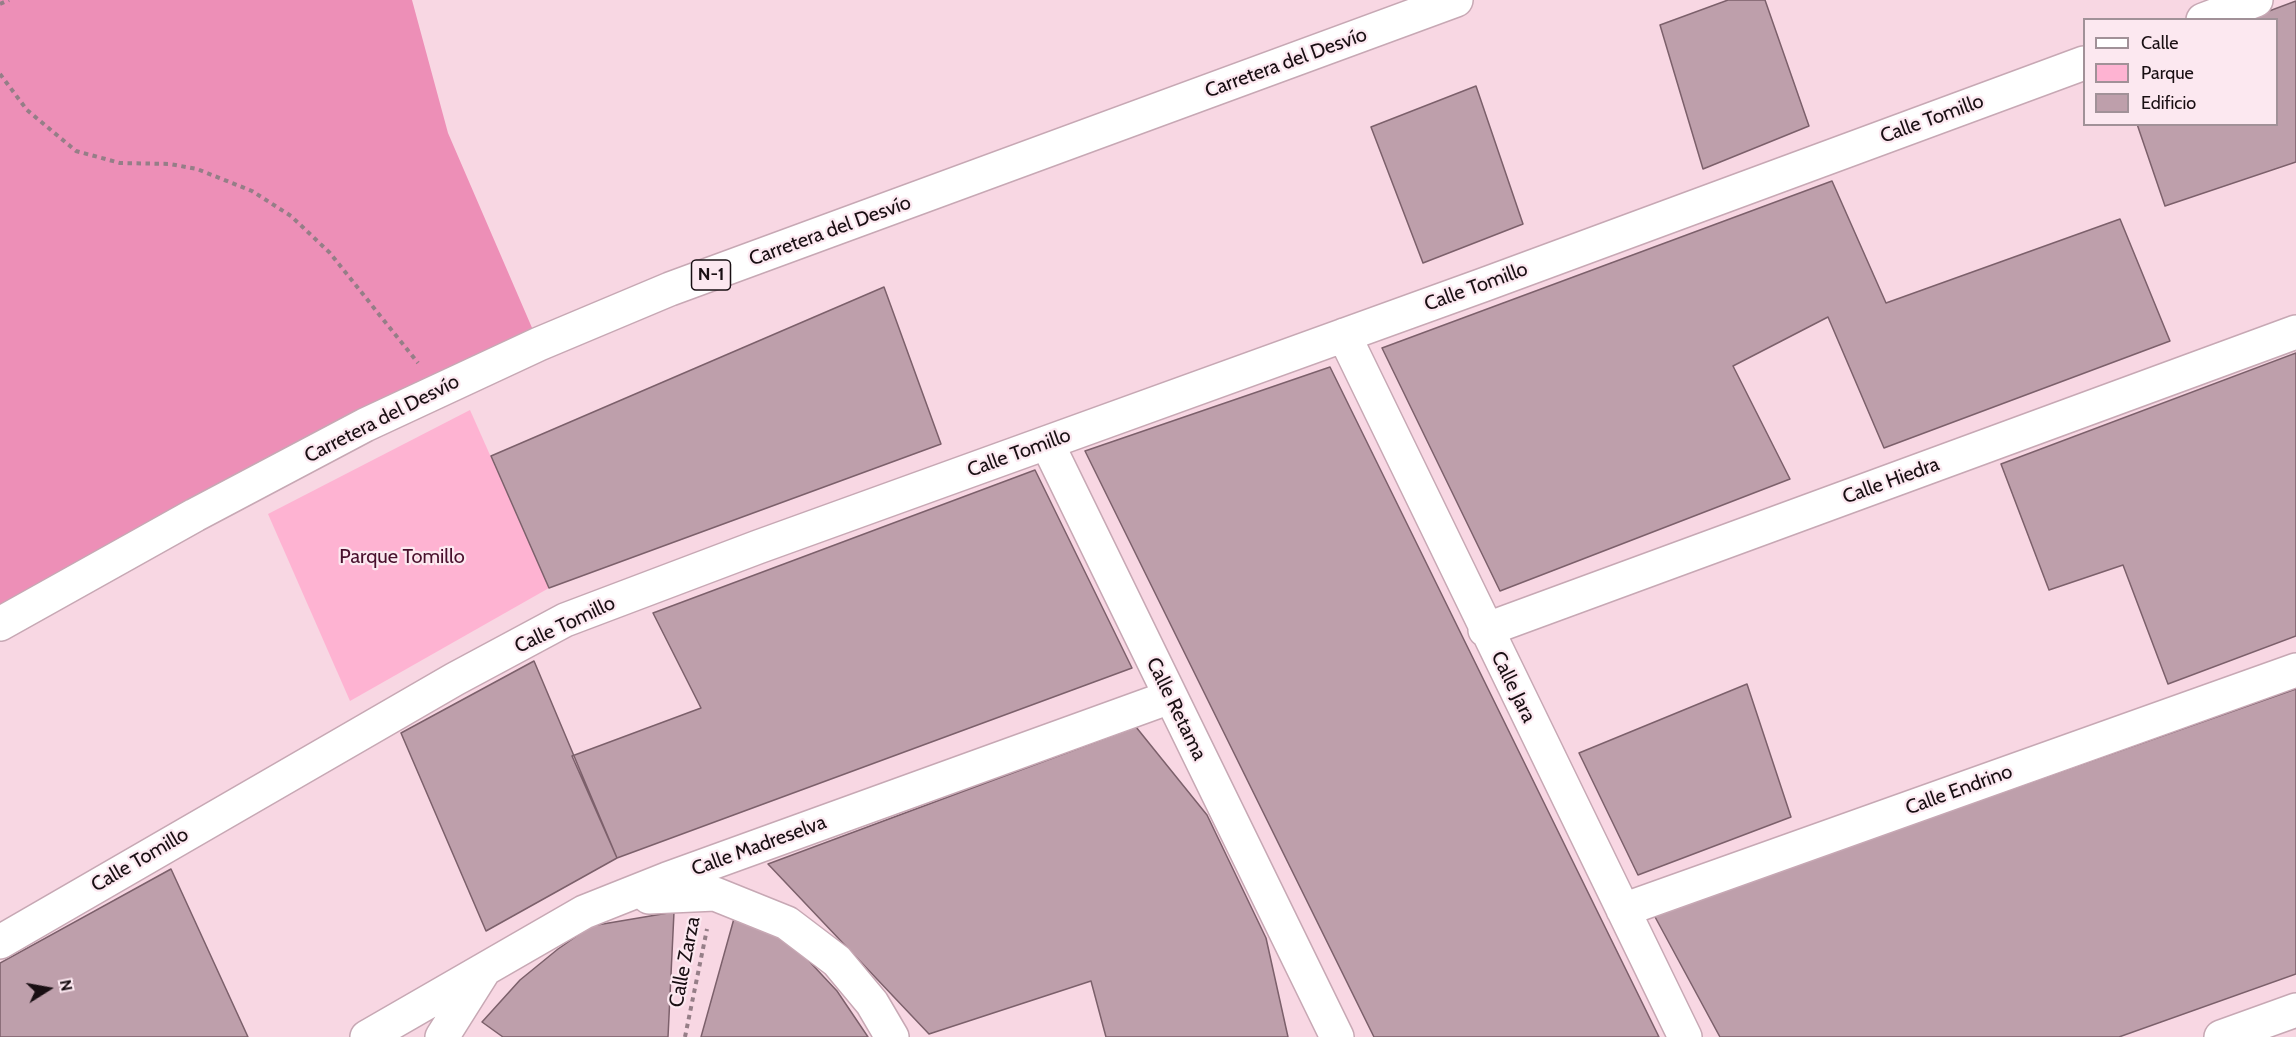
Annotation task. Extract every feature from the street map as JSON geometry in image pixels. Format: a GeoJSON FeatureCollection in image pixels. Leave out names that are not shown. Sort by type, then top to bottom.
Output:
{"type":"FeatureCollection","features":[{"type":"Feature","properties":{"kind":"main road","name":"Carretera del Desvío"},"geometry":{"type":"LineString","coordinates":[[0,624],[215,505],[439,388],[670,289],[1456,0]]}},
{"type":"Feature","properties":{"kind":"main road"},"geometry":{"type":"LineString","coordinates":[[2208,18],[2256,0]]}},
{"type":"Feature","properties":{"kind":"main road","name":"Calle Tomillo"},"geometry":{"type":"LineString","coordinates":[[0,942],[444,685],[565,620],[758,547],[2083,64]]}},
{"type":"Feature","properties":{"kind":"main road","name":"Calle Hiedra"},"geometry":{"type":"LineString","coordinates":[[1485,630],[2296,332]]}},
{"type":"Feature","properties":{"kind":"main road","name":"Calle Jara"},"geometry":{"type":"LineString","coordinates":[[1344,335],[1485,630],[1685,1037]]}},
{"type":"Feature","properties":{"kind":"main road","name":"Calle Retama"},"geometry":{"type":"LineString","coordinates":[[1047,443],[1337,1037]]}},
{"type":"Feature","properties":{"kind":"main road","name":"Calle Endrino"},"geometry":{"type":"LineString","coordinates":[[1623,910],[2296,670]]}},
{"type":"Feature","properties":{"kind":"main road","name":"Calle Madreselva"},"geometry":{"type":"LineString","coordinates":[[367,1037],[584,912],[666,879],[1170,697]]}},
{"type":"Feature","properties":{"kind":"main road"},"geometry":{"type":"LineString","coordinates":[[610,902],[669,894],[715,894],[787,923],[837,961],[872,1003],[892,1037]]}},
{"type":"Feature","properties":{"kind":"main road"},"geometry":{"type":"LineString","coordinates":[[442,1037],[486,968]]}},
{"type":"Feature","properties":{"kind":"main road","name":"Calle Retama"},"geometry":{"type":"LineString","coordinates":[[1306,974],[1312,1037]]}},
{"type":"Feature","properties":{"kind":"main road"},"geometry":{"type":"LineString","coordinates":[[2221,1037],[2296,1010]]}},
{"type":"Feature","properties":{"kind":"path"},"geometry":{"type":"LineString","coordinates":[[0,4],[9,0]]}},
{"type":"Feature","properties":{"kind":"path"},"geometry":{"type":"LineString","coordinates":[[0,74],[27,110],[76,151],[120,164],[170,164],[197,169],[252,191],[291,216],[330,253],[439,388]]}},
{"type":"Feature","properties":{"kind":"path","name":"Calle Zarza"},"geometry":{"type":"LineString","coordinates":[[685,1037],[715,894]]}},
{"type":"Feature","properties":{"kind":"green space","name":"Parque Tomillo"},"geometry":{"type":"Polygon","coordinates":[[[470,410],[549,588],[350,701],[268,514],[470,410]]]}},
{"type":"Feature","properties":{"kind":"shaded area"},"geometry":{"type":"Polygon","coordinates":[[[0,0],[412,0],[448,133],[539,344],[0,623],[0,0]]]}},
{"type":"Feature","properties":{"kind":"building"},"geometry":{"type":"Polygon","coordinates":[[[1728,0],[1765,0],[1809,126],[1703,169],[1660,25],[1728,0]]]}},
{"type":"Feature","properties":{"kind":"building"},"geometry":{"type":"Polygon","coordinates":[[[2296,1],[2296,162],[2165,206],[2138,126],[2278,126],[2278,18],[2250,18],[2296,1]]]}},
{"type":"Feature","properties":{"kind":"building"},"geometry":{"type":"Polygon","coordinates":[[[1476,86],[1523,224],[1423,263],[1371,127],[1476,86]]]}},
{"type":"Feature","properties":{"kind":"building"},"geometry":{"type":"Polygon","coordinates":[[[1832,181],[1886,303],[2120,219],[2170,341],[1884,448],[1828,317],[1733,366],[1790,479],[1500,591],[1382,348],[1832,181]]]}},
{"type":"Feature","properties":{"kind":"building"},"geometry":{"type":"Polygon","coordinates":[[[884,287],[941,444],[549,588],[491,456],[884,287]]]}},
{"type":"Feature","properties":{"kind":"building"},"geometry":{"type":"Polygon","coordinates":[[[2296,353],[2296,636],[2168,684],[2123,565],[2049,590],[2001,464],[2296,353]]]}},
{"type":"Feature","properties":{"kind":"building"},"geometry":{"type":"Polygon","coordinates":[[[1330,367],[1659,1037],[1374,1037],[1085,451],[1330,367]]]}},
{"type":"Feature","properties":{"kind":"building"},"geometry":{"type":"Polygon","coordinates":[[[1035,470],[1132,668],[617,858],[572,756],[701,708],[653,613],[1035,470]]]}},
{"type":"Feature","properties":{"kind":"building"},"geometry":{"type":"Polygon","coordinates":[[[534,661],[617,858],[486,931],[401,733],[534,661]]]}},
{"type":"Feature","properties":{"kind":"building"},"geometry":{"type":"Polygon","coordinates":[[[1747,684],[1791,817],[1638,875],[1579,753],[1747,684]]]}},
{"type":"Feature","properties":{"kind":"building"},"geometry":{"type":"Polygon","coordinates":[[[2296,689],[2296,974],[2119,1037],[1720,1037],[1654,915],[2296,689]]]}},
{"type":"Feature","properties":{"kind":"building"},"geometry":{"type":"Polygon","coordinates":[[[1136,727],[1207,815],[1266,938],[1288,1037],[1106,1037],[1091,981],[929,1034],[768,864],[1136,727]]]}},
{"type":"Feature","properties":{"kind":"building"},"geometry":{"type":"Polygon","coordinates":[[[171,869],[248,1037],[0,1037],[0,963],[171,869]]]}},
{"type":"Feature","properties":{"kind":"building"},"geometry":{"type":"Polygon","coordinates":[[[674,912],[668,1037],[503,1037],[482,1022],[520,980],[591,926],[674,912]]]}},
{"type":"Feature","properties":{"kind":"building"},"geometry":{"type":"Polygon","coordinates":[[[735,915],[794,945],[837,991],[868,1037],[701,1037],[735,915]]]}}]}
